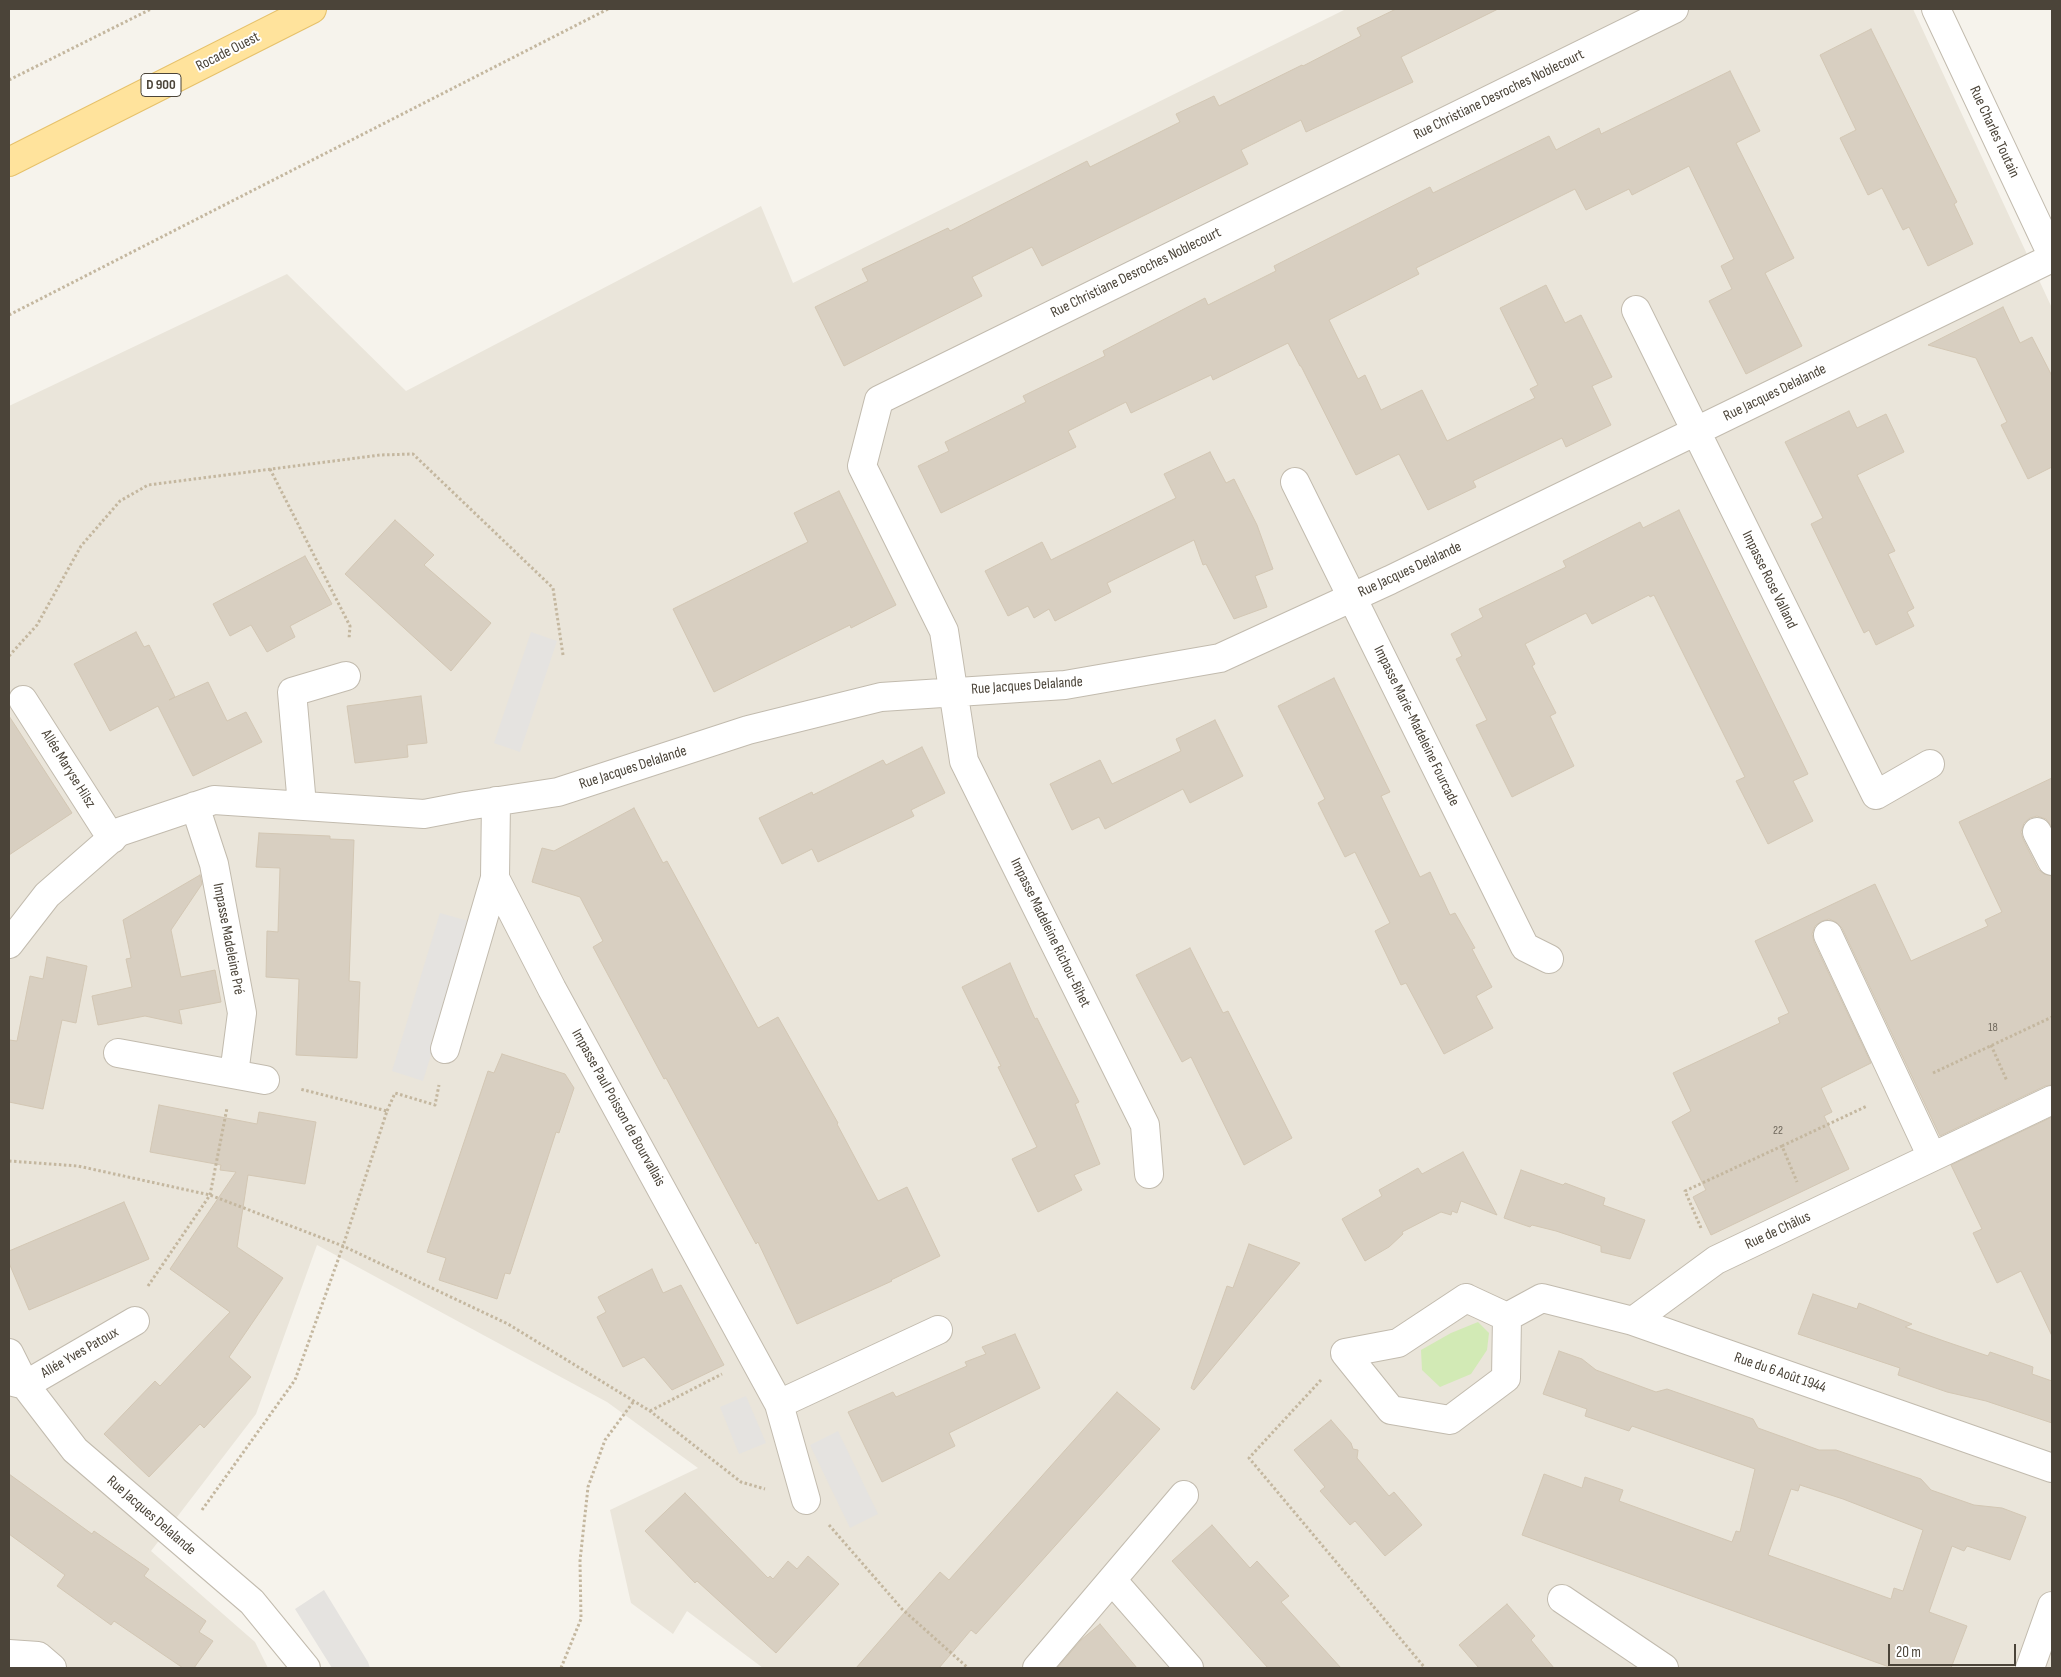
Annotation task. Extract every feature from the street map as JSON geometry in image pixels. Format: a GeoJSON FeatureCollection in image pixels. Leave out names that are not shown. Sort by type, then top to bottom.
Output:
{"type":"FeatureCollection","features":[{"type":"Feature","properties":{"kind":"main road","name":"Rocade Ouest"},"geometry":{"type":"LineString","coordinates":[[9,162],[312,9]]}},
{"type":"Feature","properties":{"kind":"street","name":"Rue Christiane Desroches Noblecourt"},"geometry":{"type":"LineString","coordinates":[[953,691],[944,631],[862,466],[879,400],[1674,9]]}},
{"type":"Feature","properties":{"kind":"street","name":"Rue Charles Toutain"},"geometry":{"type":"LineString","coordinates":[[1936,9],[2052,257]]}},
{"type":"Feature","properties":{"kind":"street","name":"Rue Jacques Delalande"},"geometry":{"type":"LineString","coordinates":[[9,944],[47,895],[120,832],[214,800],[424,814],[558,792],[748,730],[871,699],[953,691],[1065,685],[1220,658],[1353,597],[1696,432],[2052,257]]}},
{"type":"Feature","properties":{"kind":"street","name":"Impasse Rose Valland"},"geometry":{"type":"LineString","coordinates":[[1636,310],[1876,795],[1930,764]]}},
{"type":"Feature","properties":{"kind":"street","name":"Impasse Marie-Madeleine Fourcade"},"geometry":{"type":"LineString","coordinates":[[1295,482],[1525,947],[1549,959]]}},
{"type":"Feature","properties":{"kind":"street"},"geometry":{"type":"LineString","coordinates":[[302,805],[292,692],[346,676]]}},
{"type":"Feature","properties":{"kind":"street","name":"Impasse Madeleine Richou-Bihet"},"geometry":{"type":"LineString","coordinates":[[953,691],[964,761],[1145,1125],[1149,1174]]}},
{"type":"Feature","properties":{"kind":"street","name":"Allée Maryse Hilsz"},"geometry":{"type":"LineString","coordinates":[[23,700],[112,839]]}},
{"type":"Feature","properties":{"kind":"street","name":"Impasse Paul Poisson de Bourvallais"},"geometry":{"type":"LineString","coordinates":[[496,802],[495,878],[552,989],[779,1404],[806,1500]]}},
{"type":"Feature","properties":{"kind":"street","name":"Impasse Madeleine Pré"},"geometry":{"type":"LineString","coordinates":[[195,806],[214,864],[242,1013],[234,1074]]}},
{"type":"Feature","properties":{"kind":"street"},"geometry":{"type":"LineString","coordinates":[[2037,832],[2052,861]]}},
{"type":"Feature","properties":{"kind":"street"},"geometry":{"type":"LineString","coordinates":[[445,1049],[495,878]]}},
{"type":"Feature","properties":{"kind":"street"},"geometry":{"type":"LineString","coordinates":[[1828,935],[1932,1156]]}},
{"type":"Feature","properties":{"kind":"street"},"geometry":{"type":"LineString","coordinates":[[118,1053],[265,1080]]}},
{"type":"Feature","properties":{"kind":"street","name":"Rue de Châlus"},"geometry":{"type":"LineString","coordinates":[[1633,1321],[1716,1260],[2052,1100]]}},
{"type":"Feature","properties":{"kind":"street"},"geometry":{"type":"LineString","coordinates":[[1466,1298],[1507,1317],[1506,1378],[1450,1420],[1391,1410],[1345,1353],[1398,1343],[1466,1298]]}},
{"type":"Feature","properties":{"kind":"street","name":"Rue du 6 Août 1944"},"geometry":{"type":"LineString","coordinates":[[1507,1317],[1542,1298],[1633,1321],[2052,1468]]}},
{"type":"Feature","properties":{"kind":"street","name":"Allée Yves Patoux"},"geometry":{"type":"LineString","coordinates":[[17,1383],[135,1322]]}},
{"type":"Feature","properties":{"kind":"street"},"geometry":{"type":"LineString","coordinates":[[779,1404],[938,1330]]}},
{"type":"Feature","properties":{"kind":"street","name":"Rue Jacques Delalande"},"geometry":{"type":"LineString","coordinates":[[9,1353],[17,1383],[75,1450],[252,1602],[306,1668]]}},
{"type":"Feature","properties":{"kind":"street"},"geometry":{"type":"LineString","coordinates":[[1037,1668],[1184,1495]]}},
{"type":"Feature","properties":{"kind":"street"},"geometry":{"type":"LineString","coordinates":[[1112,1580],[1190,1668]]}},
{"type":"Feature","properties":{"kind":"street"},"geometry":{"type":"LineString","coordinates":[[1562,1599],[1664,1668]]}},
{"type":"Feature","properties":{"kind":"street"},"geometry":{"type":"LineString","coordinates":[[2030,1668],[2052,1606]]}},
{"type":"Feature","properties":{"kind":"street"},"geometry":{"type":"LineString","coordinates":[[9,1654],[38,1656],[52,1668]]}},
{"type":"Feature","properties":{"kind":"path"},"geometry":{"type":"LineString","coordinates":[[9,80],[150,9]]}},
{"type":"Feature","properties":{"kind":"path"},"geometry":{"type":"LineString","coordinates":[[9,315],[608,9]]}},
{"type":"Feature","properties":{"kind":"path"},"geometry":{"type":"LineString","coordinates":[[9,656],[37,625],[81,546],[120,501],[148,485],[380,455],[413,454],[553,588],[562,655]]}},
{"type":"Feature","properties":{"kind":"path"},"geometry":{"type":"LineString","coordinates":[[270,469],[350,626],[346,676]]}},
{"type":"Feature","properties":{"kind":"path"},"geometry":{"type":"LineString","coordinates":[[1685,1191],[2052,1017]]}},
{"type":"Feature","properties":{"kind":"path"},"geometry":{"type":"LineString","coordinates":[[180,1542],[296,1380],[343,1246],[387,1111],[395,1093],[435,1105],[445,1049]]}},
{"type":"Feature","properties":{"kind":"path"},"geometry":{"type":"LineString","coordinates":[[135,1322],[140,1297],[210,1195],[234,1074]]}},
{"type":"Feature","properties":{"kind":"path"},"geometry":{"type":"LineString","coordinates":[[265,1080],[387,1111]]}},
{"type":"Feature","properties":{"kind":"path"},"geometry":{"type":"LineString","coordinates":[[1782,1146],[1812,1215]]}},
{"type":"Feature","properties":{"kind":"path"},"geometry":{"type":"LineString","coordinates":[[9,1161],[78,1166],[210,1195],[343,1246],[508,1324],[650,1411],[741,1482],[806,1500],[902,1609],[968,1668]]}},
{"type":"Feature","properties":{"kind":"path"},"geometry":{"type":"LineString","coordinates":[[1345,1353],[1249,1458],[1425,1668]]}},
{"type":"Feature","properties":{"kind":"path"},"geometry":{"type":"LineString","coordinates":[[650,1411],[753,1357]]}},
{"type":"Feature","properties":{"kind":"path"},"geometry":{"type":"LineString","coordinates":[[560,1668],[580,1619],[580,1561],[588,1488],[605,1440],[634,1401]]}},
{"type":"Feature","properties":{"kind":"shaded area"},"geometry":{"type":"Polygon","coordinates":[[[1346,9],[1913,9],[2052,308],[2052,1668],[763,1668],[687,1611],[673,1634],[631,1603],[610,1510],[698,1468],[607,1402],[317,1245],[256,1414],[151,1551],[255,1642],[268,1668],[9,1668],[9,406],[287,274],[406,391],[761,206],[793,283],[1346,9]]]}},
{"type":"Feature","properties":{"kind":"shaded area"},"geometry":{"type":"Polygon","coordinates":[[[531,632],[557,641],[520,752],[494,743],[531,632]]]}},
{"type":"Feature","properties":{"kind":"shaded area"},"geometry":{"type":"Polygon","coordinates":[[[440,913],[472,922],[423,1081],[392,1071],[440,913]]]}},
{"type":"Feature","properties":{"kind":"shaded area"},"geometry":{"type":"Polygon","coordinates":[[[746,1396],[766,1443],[739,1454],[720,1407],[746,1396]]]}},
{"type":"Feature","properties":{"kind":"shaded area"},"geometry":{"type":"Polygon","coordinates":[[[838,1431],[878,1514],[850,1528],[810,1445],[838,1431]]]}},
{"type":"Feature","properties":{"kind":"shaded area"},"geometry":{"type":"Polygon","coordinates":[[[324,1590],[370,1668],[332,1668],[295,1609],[324,1590]]]}},
{"type":"Feature","properties":{"kind":"green space"},"geometry":{"type":"Polygon","coordinates":[[[1478,1322],[1489,1333],[1487,1350],[1471,1374],[1440,1387],[1422,1370],[1421,1350],[1451,1333],[1478,1322]]]}},
{"type":"Feature","properties":{"kind":"building"},"geometry":{"type":"Polygon","coordinates":[[[1396,9],[1498,9],[1401,57],[1413,82],[1306,132],[1301,120],[1241,150],[1248,164],[1042,266],[1032,247],[972,277],[982,296],[844,366],[815,307],[868,281],[862,269],[948,228],[950,231],[1087,161],[1090,167],[1180,122],[1176,114],[1214,96],[1219,106],[1303,66],[1361,36],[1357,28],[1396,9]]]}},
{"type":"Feature","properties":{"kind":"building"},"geometry":{"type":"Polygon","coordinates":[[[1871,29],[1957,202],[1954,204],[1973,244],[1928,266],[1909,227],[1903,230],[1882,188],[1868,195],[1840,138],[1856,130],[1820,55],[1871,29]]]}},
{"type":"Feature","properties":{"kind":"building"},"geometry":{"type":"Polygon","coordinates":[[[1730,71],[1760,131],[1736,143],[1794,258],[1765,273],[1802,346],[1746,374],[1709,301],[1732,289],[1721,266],[1734,259],[1689,166],[1632,195],[1629,189],[1586,210],[1575,189],[1416,268],[1419,274],[1329,320],[1358,379],[1365,375],[1381,410],[1422,390],[1447,441],[1535,398],[1530,389],[1538,385],[1500,308],[1546,285],[1565,323],[1581,315],[1612,377],[1592,386],[1611,425],[1566,447],[1562,438],[1473,481],[1476,487],[1428,510],[1399,454],[1356,475],[1288,343],[1213,380],[1211,375],[1131,413],[1126,402],[1068,431],[1076,447],[941,513],[918,466],[949,451],[945,442],[1026,402],[1023,396],[1105,356],[1103,351],[1205,298],[1208,305],[1276,271],[1274,266],[1430,187],[1433,193],[1549,136],[1556,150],[1599,128],[1601,134],[1730,71]]]}},
{"type":"Feature","properties":{"kind":"building"},"geometry":{"type":"Polygon","coordinates":[[[2003,307],[2020,343],[2032,337],[2052,376],[2052,467],[2028,479],[2001,425],[2007,422],[1976,358],[1928,345],[2003,307]]]}},
{"type":"Feature","properties":{"kind":"building"},"geometry":{"type":"Polygon","coordinates":[[[1849,411],[1857,428],[1886,414],[1904,452],[1857,475],[1895,551],[1888,554],[1914,608],[1907,612],[1914,626],[1876,645],[1869,630],[1864,633],[1811,524],[1823,518],[1785,442],[1849,411]]]}},
{"type":"Feature","properties":{"kind":"building"},"geometry":{"type":"Polygon","coordinates":[[[1210,452],[1226,483],[1234,479],[1257,525],[1273,569],[1255,576],[1267,607],[1234,619],[1206,564],[1203,565],[1194,540],[1107,583],[1111,592],[1055,621],[1049,609],[1034,618],[1028,606],[1008,616],[985,571],[1042,542],[1051,560],[1176,498],[1164,474],[1210,452]]]}},
{"type":"Feature","properties":{"kind":"building"},"geometry":{"type":"Polygon","coordinates":[[[839,491],[896,605],[851,628],[850,625],[714,692],[673,609],[808,542],[794,513],[839,491]]]}},
{"type":"Feature","properties":{"kind":"building"},"geometry":{"type":"Polygon","coordinates":[[[1679,510],[1808,774],[1793,781],[1813,821],[1768,844],[1736,781],[1745,777],[1654,595],[1650,597],[1649,595],[1592,624],[1586,613],[1525,644],[1535,664],[1532,666],[1556,713],[1550,716],[1574,766],[1512,797],[1476,725],[1487,720],[1456,659],[1462,656],[1451,634],[1483,617],[1479,609],[1566,567],[1563,561],[1640,522],[1643,528],[1679,510]]]}},
{"type":"Feature","properties":{"kind":"building"},"geometry":{"type":"Polygon","coordinates":[[[395,520],[434,555],[424,565],[491,623],[451,671],[345,574],[395,520]]]}},
{"type":"Feature","properties":{"kind":"building"},"geometry":{"type":"Polygon","coordinates":[[[305,556],[332,604],[290,626],[295,637],[267,652],[251,625],[230,636],[213,604],[305,556]]]}},
{"type":"Feature","properties":{"kind":"building"},"geometry":{"type":"Polygon","coordinates":[[[136,632],[144,647],[149,645],[175,697],[169,700],[208,682],[227,721],[246,712],[262,742],[193,776],[158,706],[110,731],[74,664],[136,632]]]}},
{"type":"Feature","properties":{"kind":"building"},"geometry":{"type":"Polygon","coordinates":[[[1334,678],[1390,792],[1381,796],[1420,877],[1430,872],[1450,915],[1455,913],[1475,948],[1472,949],[1492,987],[1476,996],[1493,1028],[1444,1054],[1406,983],[1401,985],[1375,931],[1390,923],[1355,852],[1345,857],[1318,803],[1325,799],[1278,706],[1334,678]]]}},
{"type":"Feature","properties":{"kind":"building"},"geometry":{"type":"Polygon","coordinates":[[[421,696],[427,743],[407,745],[408,757],[355,763],[347,706],[421,696]]]}},
{"type":"Feature","properties":{"kind":"building"},"geometry":{"type":"Polygon","coordinates":[[[9,716],[72,813],[9,855],[9,716]]]}},
{"type":"Feature","properties":{"kind":"building"},"geometry":{"type":"Polygon","coordinates":[[[1215,720],[1243,776],[1190,803],[1183,789],[1105,829],[1099,817],[1072,830],[1050,784],[1100,760],[1112,784],[1181,751],[1176,739],[1215,720]]]}},
{"type":"Feature","properties":{"kind":"building"},"geometry":{"type":"Polygon","coordinates":[[[922,747],[945,793],[911,810],[914,816],[818,862],[812,849],[782,864],[759,818],[812,792],[813,795],[883,760],[886,765],[922,747]]]}},
{"type":"Feature","properties":{"kind":"building"},"geometry":{"type":"Polygon","coordinates":[[[2052,778],[2052,827],[2046,819],[2037,816],[2030,818],[2024,823],[2021,832],[2038,869],[2044,874],[2052,876],[2052,1085],[2045,1086],[1940,1136],[1842,928],[1836,922],[1829,919],[1822,921],[1815,926],[1812,934],[1814,942],[1871,1063],[1821,1088],[1832,1112],[1824,1116],[1849,1169],[1711,1235],[1693,1197],[1706,1190],[1672,1122],[1691,1111],[1673,1073],[1780,1023],[1778,1018],[1789,1013],[1755,941],[1875,884],[1911,961],[1988,926],[1985,920],[2002,912],[1959,822],[2052,778]]]}},
{"type":"Feature","properties":{"kind":"building"},"geometry":{"type":"Polygon","coordinates":[[[634,808],[663,863],[667,861],[758,1028],[778,1017],[838,1123],[878,1201],[907,1187],[940,1256],[892,1281],[797,1324],[758,1242],[756,1244],[593,947],[603,941],[580,897],[532,882],[542,848],[554,851],[634,808]]]}},
{"type":"Feature","properties":{"kind":"building"},"geometry":{"type":"Polygon","coordinates":[[[259,833],[330,836],[330,839],[354,840],[349,981],[360,982],[357,1058],[296,1055],[299,979],[266,977],[267,931],[278,932],[280,868],[256,867],[259,833]]]}},
{"type":"Feature","properties":{"kind":"building"},"geometry":{"type":"Polygon","coordinates":[[[200,875],[202,884],[171,930],[181,977],[215,970],[221,1002],[179,1010],[182,1024],[145,1016],[98,1025],[92,996],[132,987],[126,959],[131,958],[123,920],[200,875]]]}},
{"type":"Feature","properties":{"kind":"building"},"geometry":{"type":"Polygon","coordinates":[[[1190,948],[1223,1013],[1228,1011],[1292,1138],[1244,1165],[1191,1057],[1182,1062],[1136,975],[1190,948]]]}},
{"type":"Feature","properties":{"kind":"building"},"geometry":{"type":"Polygon","coordinates":[[[47,957],[87,966],[76,1023],[62,1020],[43,1109],[9,1102],[9,1040],[17,1041],[30,976],[43,979],[47,957]]]}},
{"type":"Feature","properties":{"kind":"building"},"geometry":{"type":"Polygon","coordinates":[[[1010,963],[1035,1019],[1037,1018],[1079,1102],[1075,1104],[1100,1164],[1074,1175],[1082,1190],[1038,1212],[1012,1159],[1037,1147],[998,1067],[1001,1066],[962,987],[1010,963]]]}},
{"type":"Feature","properties":{"kind":"building"},"geometry":{"type":"Polygon","coordinates":[[[502,1054],[565,1074],[574,1088],[559,1133],[556,1132],[510,1274],[505,1273],[497,1299],[439,1280],[446,1258],[427,1252],[488,1071],[494,1073],[502,1054]]]}},
{"type":"Feature","properties":{"kind":"building"},"geometry":{"type":"Polygon","coordinates":[[[159,1105],[257,1124],[259,1112],[316,1122],[305,1184],[248,1175],[237,1247],[283,1278],[229,1357],[251,1377],[204,1428],[200,1424],[149,1477],[104,1434],[155,1381],[160,1386],[230,1312],[170,1269],[236,1172],[220,1170],[221,1165],[150,1152],[159,1105]]]}},
{"type":"Feature","properties":{"kind":"building"},"geometry":{"type":"Polygon","coordinates":[[[2052,1117],[2052,1336],[2021,1271],[1997,1283],[1973,1233],[1982,1229],[1951,1165],[2052,1117]]]}},
{"type":"Feature","properties":{"kind":"building"},"geometry":{"type":"Polygon","coordinates":[[[1463,1152],[1497,1215],[1461,1201],[1457,1213],[1452,1211],[1451,1215],[1441,1212],[1402,1232],[1403,1234],[1389,1247],[1365,1261],[1342,1219],[1382,1196],[1379,1190],[1418,1168],[1422,1174],[1463,1152]]]}},
{"type":"Feature","properties":{"kind":"building"},"geometry":{"type":"Polygon","coordinates":[[[1521,1170],[1563,1185],[1565,1183],[1605,1198],[1603,1205],[1645,1220],[1630,1259],[1601,1252],[1601,1246],[1556,1231],[1532,1225],[1530,1227],[1504,1218],[1521,1170]]]}},
{"type":"Feature","properties":{"kind":"building"},"geometry":{"type":"Polygon","coordinates":[[[124,1202],[149,1259],[29,1310],[9,1263],[9,1251],[124,1202]]]}},
{"type":"Feature","properties":{"kind":"building"},"geometry":{"type":"Polygon","coordinates":[[[1249,1244],[1300,1263],[1194,1390],[1191,1388],[1227,1286],[1233,1288],[1249,1244]]]}},
{"type":"Feature","properties":{"kind":"building"},"geometry":{"type":"Polygon","coordinates":[[[652,1269],[663,1293],[681,1285],[724,1365],[672,1390],[644,1357],[623,1367],[597,1317],[606,1312],[598,1297],[652,1269]]]}},
{"type":"Feature","properties":{"kind":"building"},"geometry":{"type":"Polygon","coordinates":[[[1813,1294],[1857,1309],[1859,1303],[1912,1324],[1905,1327],[1988,1356],[1990,1352],[2033,1367],[2032,1374],[2052,1381],[2052,1423],[1986,1401],[1947,1392],[1898,1375],[1900,1368],[1798,1334],[1813,1294]]]}},
{"type":"Feature","properties":{"kind":"building"},"geometry":{"type":"Polygon","coordinates":[[[1015,1334],[1040,1388],[949,1433],[955,1446],[882,1482],[848,1412],[893,1392],[896,1397],[967,1366],[965,1362],[986,1354],[982,1347],[1015,1334]]]}},
{"type":"Feature","properties":{"kind":"building"},"geometry":{"type":"Polygon","coordinates":[[[1559,1351],[1582,1359],[1596,1370],[1656,1392],[1667,1389],[1753,1419],[1758,1428],[1819,1450],[1836,1450],[1921,1479],[1931,1490],[1974,1505],[2002,1508],[2026,1517],[2010,1560],[1967,1546],[1964,1551],[1952,1546],[1929,1612],[1967,1626],[1951,1668],[1892,1668],[1522,1535],[1544,1474],[1582,1488],[1585,1477],[1623,1490],[1619,1501],[1732,1542],[1736,1531],[1740,1532],[1755,1469],[1632,1426],[1629,1431],[1585,1416],[1587,1409],[1543,1394],[1559,1351]],[[1800,1485],[1798,1491],[1791,1489],[1768,1555],[1891,1599],[1894,1588],[1903,1591],[1923,1530],[1843,1499],[1800,1485]]]}},
{"type":"Feature","properties":{"kind":"building"},"geometry":{"type":"Polygon","coordinates":[[[1117,1392],[1160,1429],[976,1634],[971,1630],[939,1668],[856,1668],[940,1572],[949,1580],[1117,1392]]]}},
{"type":"Feature","properties":{"kind":"building"},"geometry":{"type":"Polygon","coordinates":[[[1331,1420],[1351,1443],[1353,1449],[1358,1450],[1357,1458],[1389,1496],[1394,1492],[1422,1525],[1385,1556],[1355,1521],[1350,1525],[1320,1491],[1325,1487],[1294,1450],[1331,1420]]]}},
{"type":"Feature","properties":{"kind":"building"},"geometry":{"type":"Polygon","coordinates":[[[9,1474],[92,1534],[94,1531],[149,1569],[144,1576],[206,1621],[199,1632],[213,1641],[194,1668],[183,1668],[114,1621],[111,1625],[57,1586],[65,1575],[9,1534],[9,1474]]]}},
{"type":"Feature","properties":{"kind":"building"},"geometry":{"type":"Polygon","coordinates":[[[685,1493],[768,1578],[770,1576],[773,1579],[788,1561],[797,1569],[808,1556],[839,1584],[776,1653],[697,1581],[695,1583],[645,1531],[685,1493]]]}},
{"type":"Feature","properties":{"kind":"building"},"geometry":{"type":"Polygon","coordinates":[[[1212,1525],[1250,1568],[1257,1561],[1289,1596],[1281,1602],[1341,1668],[1268,1668],[1172,1561],[1212,1525]]]}},
{"type":"Feature","properties":{"kind":"building"},"geometry":{"type":"Polygon","coordinates":[[[1507,1604],[1535,1636],[1531,1640],[1554,1668],[1479,1668],[1459,1645],[1507,1604]]]}},
{"type":"Feature","properties":{"kind":"building"},"geometry":{"type":"Polygon","coordinates":[[[1100,1624],[1137,1668],[1057,1668],[1081,1640],[1100,1624]]]}}]}
